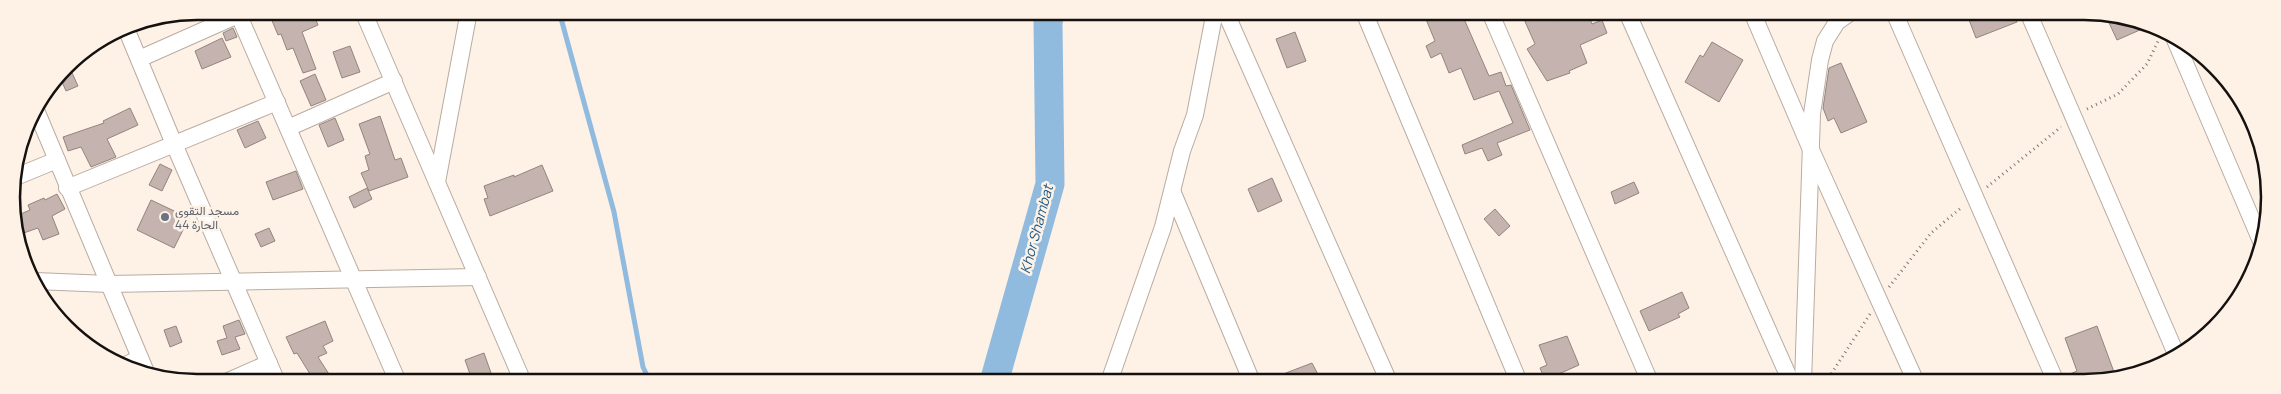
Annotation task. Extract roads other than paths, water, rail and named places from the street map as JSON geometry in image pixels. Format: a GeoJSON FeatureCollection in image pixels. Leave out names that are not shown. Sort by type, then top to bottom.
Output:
{"type":"FeatureCollection","features":[{"type":"Feature","properties":{"kind":"street"},"geometry":{"type":"LineString","coordinates":[[138,59],[223,20]]}},
{"type":"Feature","properties":{"kind":"street"},"geometry":{"type":"LineString","coordinates":[[244,20],[288,128],[395,374]]}},
{"type":"Feature","properties":{"kind":"street"},"geometry":{"type":"LineString","coordinates":[[367,20],[520,374]]}},
{"type":"Feature","properties":{"kind":"street"},"geometry":{"type":"LineString","coordinates":[[437,182],[467,20]]}},
{"type":"Feature","properties":{"kind":"street"},"geometry":{"type":"LineString","coordinates":[[1113,374],[1173,193],[1182,151],[1194,115],[1213,20]]}},
{"type":"Feature","properties":{"kind":"street"},"geometry":{"type":"LineString","coordinates":[[1228,20],[1385,374]]}},
{"type":"Feature","properties":{"kind":"street"},"geometry":{"type":"LineString","coordinates":[[1367,20],[1516,374]]}},
{"type":"Feature","properties":{"kind":"street"},"geometry":{"type":"LineString","coordinates":[[1493,20],[1647,374]]}},
{"type":"Feature","properties":{"kind":"street"},"geometry":{"type":"LineString","coordinates":[[1630,20],[1787,374]]}},
{"type":"Feature","properties":{"kind":"street"},"geometry":{"type":"LineString","coordinates":[[1755,20],[1812,152],[1912,374]]}},
{"type":"Feature","properties":{"kind":"street"},"geometry":{"type":"LineString","coordinates":[[1791,374],[1812,152],[1812,114],[1820,60],[1825,41],[1840,20]]}},
{"type":"Feature","properties":{"kind":"street"},"geometry":{"type":"LineString","coordinates":[[1898,20],[2052,374]]}},
{"type":"Feature","properties":{"kind":"street"},"geometry":{"type":"LineString","coordinates":[[2031,20],[2174,349]]}},
{"type":"Feature","properties":{"kind":"street"},"geometry":{"type":"LineString","coordinates":[[128,34],[274,374]]}},
{"type":"Feature","properties":{"kind":"street"},"geometry":{"type":"LineString","coordinates":[[2177,47],[2258,233]]}},
{"type":"Feature","properties":{"kind":"street"},"geometry":{"type":"LineString","coordinates":[[288,128],[394,82]]}},
{"type":"Feature","properties":{"kind":"street"},"geometry":{"type":"LineString","coordinates":[[68,188],[277,102]]}},
{"type":"Feature","properties":{"kind":"street"},"geometry":{"type":"LineString","coordinates":[[39,117],[143,365]]}},
{"type":"Feature","properties":{"kind":"street"},"geometry":{"type":"LineString","coordinates":[[22,174],[57,160]]}},
{"type":"Feature","properties":{"kind":"street"},"geometry":{"type":"LineString","coordinates":[[1173,193],[1249,374]]}},
{"type":"Feature","properties":{"kind":"street"},"geometry":{"type":"LineString","coordinates":[[41,280],[109,284],[478,277]]}},
{"type":"Feature","properties":{"kind":"street"},"geometry":{"type":"LineString","coordinates":[[244,374],[269,363]]}},
{"type":"Feature","properties":{"kind":"waterway"},"geometry":{"type":"LineString","coordinates":[[561,20],[614,212],[643,367],[646,374]]}},
{"type":"Feature","properties":{"kind":"waterway","name":"Khor Shambat"},"geometry":{"type":"LineString","coordinates":[[996,374],[1050,184],[1048,20]]}},
{"type":"Feature","properties":{"kind":"place","name":"مسجد التقوي الحارة 44"},"geometry":{"type":"Point","coordinates":[165,217]}}]}
